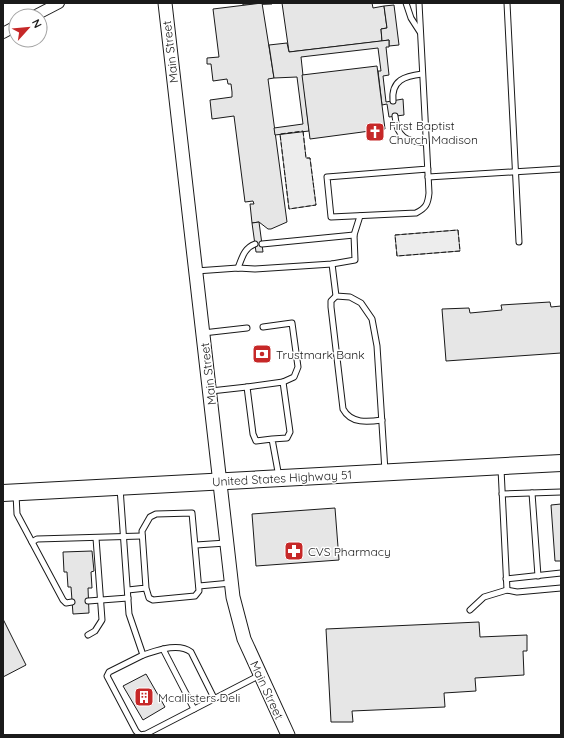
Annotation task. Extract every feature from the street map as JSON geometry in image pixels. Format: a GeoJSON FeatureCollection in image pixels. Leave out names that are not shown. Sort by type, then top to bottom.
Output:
{"type":"FeatureCollection","features":[{"type":"Feature","properties":{"kind":"main road","name":"United States Highway 51"},"geometry":{"type":"LineString","coordinates":[[10,493],[561,463]]}},
{"type":"Feature","properties":{"kind":"street"},"geometry":{"type":"LineString","coordinates":[[48,9],[59,3]]}},
{"type":"Feature","properties":{"kind":"street","name":"Main Street"},"geometry":{"type":"LineString","coordinates":[[164,3],[233,596],[244,639],[288,735]]}},
{"type":"Feature","properties":{"kind":"lane"},"geometry":{"type":"LineString","coordinates":[[406,3],[411,18],[421,33]]}},
{"type":"Feature","properties":{"kind":"lane"},"geometry":{"type":"LineString","coordinates":[[419,3],[428,169],[428,203],[423,209],[416,213],[332,217],[327,177],[428,169]]}},
{"type":"Feature","properties":{"kind":"lane"},"geometry":{"type":"LineString","coordinates":[[506,3],[519,242]]}},
{"type":"Feature","properties":{"kind":"lane"},"geometry":{"type":"LineString","coordinates":[[393,101],[395,85],[402,78],[422,74]]}},
{"type":"Feature","properties":{"kind":"lane"},"geometry":{"type":"LineString","coordinates":[[394,116],[399,134],[406,140],[426,143]]}},
{"type":"Feature","properties":{"kind":"lane"},"geometry":{"type":"LineString","coordinates":[[428,177],[561,169]]}},
{"type":"Feature","properties":{"kind":"lane"},"geometry":{"type":"LineString","coordinates":[[195,271],[332,264],[355,260],[354,235],[360,216]]}},
{"type":"Feature","properties":{"kind":"lane"},"geometry":{"type":"LineString","coordinates":[[262,244],[354,235]]}},
{"type":"Feature","properties":{"kind":"lane"},"geometry":{"type":"LineString","coordinates":[[238,268],[245,251],[255,244]]}},
{"type":"Feature","properties":{"kind":"lane"},"geometry":{"type":"LineString","coordinates":[[332,264],[336,296]]}},
{"type":"Feature","properties":{"kind":"lane"},"geometry":{"type":"LineString","coordinates":[[382,420],[356,421],[346,415],[343,409],[331,307],[331,301],[336,296],[350,297],[356,300],[366,308],[370,314],[377,346],[382,420],[385,472]]}},
{"type":"Feature","properties":{"kind":"lane"},"geometry":{"type":"LineString","coordinates":[[210,391],[283,382],[294,376],[298,367],[292,323],[262,327]]}},
{"type":"Feature","properties":{"kind":"lane"},"geometry":{"type":"LineString","coordinates":[[203,334],[248,328]]}},
{"type":"Feature","properties":{"kind":"lane"},"geometry":{"type":"LineString","coordinates":[[247,387],[253,434],[256,441],[287,438],[290,432],[283,382]]}},
{"type":"Feature","properties":{"kind":"lane"},"geometry":{"type":"LineString","coordinates":[[272,439],[279,478]]}},
{"type":"Feature","properties":{"kind":"lane"},"geometry":{"type":"LineString","coordinates":[[501,466],[507,590]]}},
{"type":"Feature","properties":{"kind":"lane"},"geometry":{"type":"LineString","coordinates":[[120,487],[128,598],[133,630],[142,655]]}},
{"type":"Feature","properties":{"kind":"lane"},"geometry":{"type":"LineString","coordinates":[[502,494],[561,492]]}},
{"type":"Feature","properties":{"kind":"lane"},"geometry":{"type":"LineString","coordinates":[[10,493],[17,514],[62,600],[66,603],[72,602]]}},
{"type":"Feature","properties":{"kind":"lane"},"geometry":{"type":"LineString","coordinates":[[532,493],[538,576]]}},
{"type":"Feature","properties":{"kind":"lane"},"geometry":{"type":"LineString","coordinates":[[190,512],[193,516],[196,545],[200,590],[195,596],[152,600],[149,598],[146,588],[142,531],[153,515],[190,512]]}},
{"type":"Feature","properties":{"kind":"lane"},"geometry":{"type":"LineString","coordinates":[[32,542],[37,540],[142,536]]}},
{"type":"Feature","properties":{"kind":"lane"},"geometry":{"type":"LineString","coordinates":[[88,635],[101,625],[102,620],[96,538]]}},
{"type":"Feature","properties":{"kind":"lane"},"geometry":{"type":"LineString","coordinates":[[196,545],[227,543]]}},
{"type":"Feature","properties":{"kind":"lane"},"geometry":{"type":"LineString","coordinates":[[506,579],[561,573]]}},
{"type":"Feature","properties":{"kind":"lane"},"geometry":{"type":"LineString","coordinates":[[199,586],[232,583]]}},
{"type":"Feature","properties":{"kind":"lane"},"geometry":{"type":"LineString","coordinates":[[128,590],[146,588]]}},
{"type":"Feature","properties":{"kind":"lane"},"geometry":{"type":"LineString","coordinates":[[470,610],[484,597],[507,590],[517,592],[561,588]]}},
{"type":"Feature","properties":{"kind":"lane"},"geometry":{"type":"LineString","coordinates":[[88,601],[128,598]]}},
{"type":"Feature","properties":{"kind":"lane"},"geometry":{"type":"LineString","coordinates":[[214,698],[191,652],[182,647],[163,649],[142,655],[109,672],[107,676],[136,731],[140,735],[146,734],[260,675]]}},
{"type":"Feature","properties":{"kind":"lane"},"geometry":{"type":"LineString","coordinates":[[163,649],[194,709]]}},
{"type":"Feature","properties":{"kind":"shaded area"},"geometry":{"type":"Polygon","coordinates":[[[303,131],[306,158],[310,158],[316,205],[289,209],[280,134],[303,131]]]}},
{"type":"Feature","properties":{"kind":"shaded area"},"geometry":{"type":"Polygon","coordinates":[[[458,230],[460,251],[397,256],[395,235],[458,230]]]}},
{"type":"Feature","properties":{"kind":"building"},"geometry":{"type":"Polygon","coordinates":[[[243,3],[272,3],[272,4],[243,5],[243,3]]]}},
{"type":"Feature","properties":{"kind":"building"},"geometry":{"type":"Polygon","coordinates":[[[262,3],[274,78],[268,79],[287,222],[271,229],[268,229],[259,222],[252,223],[250,204],[254,204],[253,201],[245,202],[234,116],[212,119],[210,100],[232,97],[231,84],[228,84],[227,79],[213,81],[211,64],[207,64],[207,58],[219,57],[213,9],[262,3]]]}},
{"type":"Feature","properties":{"kind":"building"},"geometry":{"type":"Polygon","coordinates":[[[282,3],[372,3],[373,8],[384,6],[387,28],[381,29],[382,41],[289,52],[282,3]]]}},
{"type":"Feature","properties":{"kind":"building"},"geometry":{"type":"Polygon","coordinates":[[[394,5],[399,45],[389,46],[389,40],[382,41],[381,29],[387,28],[384,6],[394,5]]]}},
{"type":"Feature","properties":{"kind":"building"},"geometry":{"type":"Polygon","coordinates":[[[389,40],[389,47],[386,47],[389,75],[383,76],[386,102],[403,99],[404,115],[389,117],[387,104],[382,105],[378,71],[381,71],[378,48],[301,57],[309,131],[275,135],[274,128],[303,124],[297,77],[274,78],[269,45],[287,43],[289,52],[389,40]]]}},
{"type":"Feature","properties":{"kind":"building"},"geometry":{"type":"Polygon","coordinates":[[[377,66],[385,129],[310,139],[302,75],[377,66]]]}},
{"type":"Feature","properties":{"kind":"building"},"geometry":{"type":"Polygon","coordinates":[[[259,222],[263,252],[256,252],[252,223],[259,222]]]}},
{"type":"Feature","properties":{"kind":"building"},"geometry":{"type":"Polygon","coordinates":[[[550,302],[551,307],[561,306],[561,353],[446,361],[442,309],[469,308],[470,313],[502,310],[501,305],[550,302]]]}},
{"type":"Feature","properties":{"kind":"building"},"geometry":{"type":"Polygon","coordinates":[[[561,504],[561,561],[555,561],[551,505],[561,504]]]}},
{"type":"Feature","properties":{"kind":"building","name":"CVS Pharmacy"},"geometry":{"type":"Polygon","coordinates":[[[335,508],[339,560],[256,566],[252,514],[335,508]]]}},
{"type":"Feature","properties":{"kind":"building"},"geometry":{"type":"Polygon","coordinates":[[[92,551],[94,571],[91,572],[92,588],[88,588],[89,613],[73,614],[71,587],[68,587],[67,572],[64,572],[63,552],[92,551]]]}},
{"type":"Feature","properties":{"kind":"building"},"geometry":{"type":"Polygon","coordinates":[[[3,619],[26,665],[3,677],[3,619]]]}},
{"type":"Feature","properties":{"kind":"building"},"geometry":{"type":"Polygon","coordinates":[[[479,622],[480,637],[527,635],[527,651],[523,651],[524,675],[475,678],[476,691],[444,693],[445,707],[352,711],[353,722],[331,722],[326,629],[479,622]]]}},
{"type":"Feature","properties":{"kind":"building","name":"Mcallisters Deli"},"geometry":{"type":"Polygon","coordinates":[[[146,674],[165,707],[143,720],[123,686],[146,674]]]}},
{"type":"Feature","properties":{"kind":"fence"},"geometry":{"type":"LineString","coordinates":[[303,131],[306,158],[310,158],[316,205],[289,209],[280,134],[303,131]]}},
{"type":"Feature","properties":{"kind":"fence"},"geometry":{"type":"LineString","coordinates":[[458,230],[460,251],[397,256],[395,235],[458,230]]}},
{"type":"Feature","properties":{"kind":"place","name":"First Baptist Church Madison"},"geometry":{"type":"Point","coordinates":[375,132]}},
{"type":"Feature","properties":{"kind":"place","name":"Trustmark Bank"},"geometry":{"type":"Point","coordinates":[262,354]}},
{"type":"Feature","properties":{"kind":"place","name":"CVS Pharmacy"},"geometry":{"type":"Point","coordinates":[294,551]}},
{"type":"Feature","properties":{"kind":"place","name":"Mcallisters Deli"},"geometry":{"type":"Point","coordinates":[144,697]}}]}
